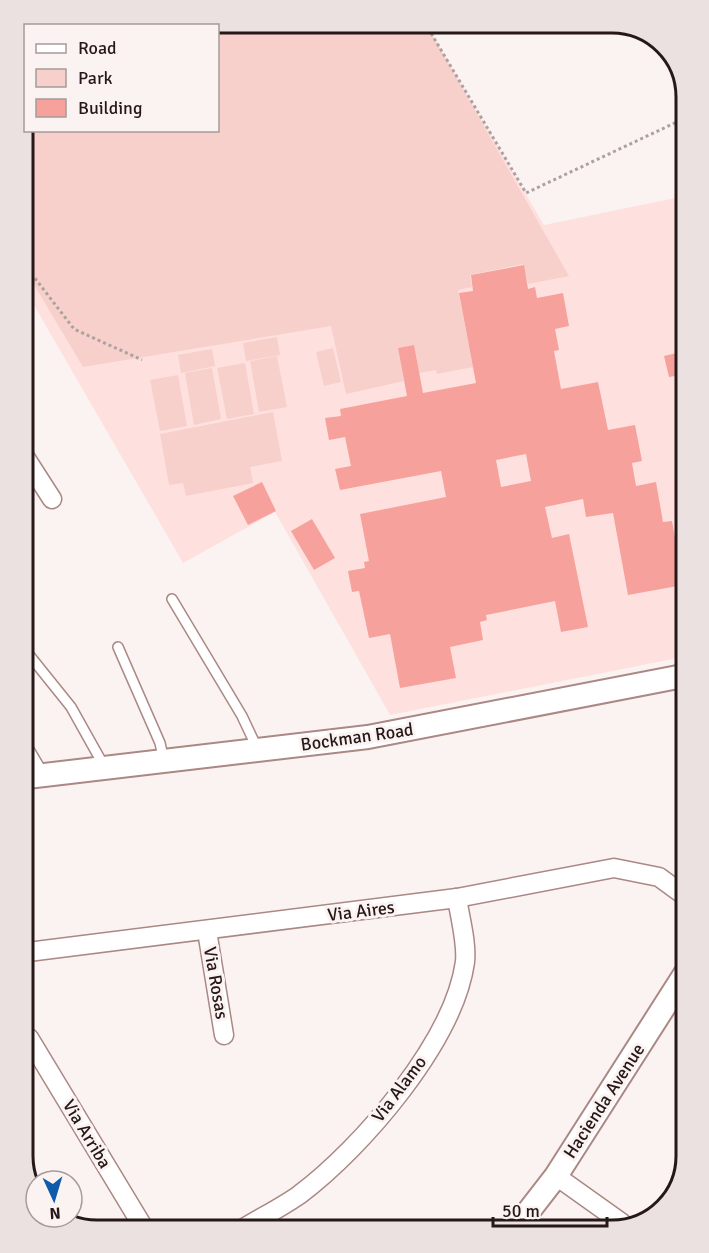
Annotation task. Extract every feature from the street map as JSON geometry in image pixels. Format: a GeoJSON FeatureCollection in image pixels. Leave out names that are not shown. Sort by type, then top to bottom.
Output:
{"type":"FeatureCollection","features":[{"type":"Feature","properties":{"kind":"street"},"geometry":{"type":"LineString","coordinates":[[33,469],[52,500]]}},
{"type":"Feature","properties":{"kind":"street","name":"Bockman Road"},"geometry":{"type":"LineString","coordinates":[[36,776],[398,732],[676,677]]}},
{"type":"Feature","properties":{"kind":"street","name":"Via Aires"},"geometry":{"type":"LineString","coordinates":[[33,951],[457,898],[614,868],[659,877],[676,889]]}},
{"type":"Feature","properties":{"kind":"street","name":"Via Alamo"},"geometry":{"type":"LineString","coordinates":[[257,1220],[299,1195],[366,1134],[411,1079],[454,1006],[465,960],[457,898]]}},
{"type":"Feature","properties":{"kind":"street","name":"Via Rosas"},"geometry":{"type":"LineString","coordinates":[[207,931],[224,1035]]}},
{"type":"Feature","properties":{"kind":"street","name":"Hacienda Avenue"},"geometry":{"type":"LineString","coordinates":[[522,1220],[556,1176],[676,988]]}},
{"type":"Feature","properties":{"kind":"street","name":"Via Arriba"},"geometry":{"type":"LineString","coordinates":[[33,1045],[139,1220]]}},
{"type":"Feature","properties":{"kind":"street"},"geometry":{"type":"LineString","coordinates":[[556,1176],[617,1220]]}},
{"type":"Feature","properties":{"kind":"lane"},"geometry":{"type":"LineString","coordinates":[[172,599],[242,716],[258,750]]}},
{"type":"Feature","properties":{"kind":"lane"},"geometry":{"type":"LineString","coordinates":[[118,647],[160,743],[164,761]]}},
{"type":"Feature","properties":{"kind":"lane"},"geometry":{"type":"LineString","coordinates":[[33,660],[71,707],[105,768]]}},
{"type":"Feature","properties":{"kind":"path"},"geometry":{"type":"LineString","coordinates":[[431,33],[526,193],[676,122]]}},
{"type":"Feature","properties":{"kind":"path"},"geometry":{"type":"LineString","coordinates":[[33,276],[74,329],[142,360]]}},
{"type":"Feature","properties":{"kind":"shaded area"},"geometry":{"type":"Polygon","coordinates":[[[219,33],[432,33],[544,225],[676,198],[676,658],[390,715],[275,512],[183,563],[33,304],[33,132],[219,132],[219,33]]]}},
{"type":"Feature","properties":{"kind":"green space"},"geometry":{"type":"Polygon","coordinates":[[[219,33],[431,33],[569,276],[528,284],[523,264],[470,275],[472,287],[458,290],[473,367],[437,374],[436,370],[419,373],[414,345],[398,348],[404,381],[346,394],[331,326],[83,367],[33,283],[33,132],[219,132],[219,33]]]}},
{"type":"Feature","properties":{"kind":"green space"},"geometry":{"type":"Polygon","coordinates":[[[277,337],[280,355],[246,361],[243,343],[277,337]]]}},
{"type":"Feature","properties":{"kind":"green space"},"geometry":{"type":"Polygon","coordinates":[[[333,348],[341,382],[324,386],[316,352],[333,348]]]}},
{"type":"Feature","properties":{"kind":"green space"},"geometry":{"type":"Polygon","coordinates":[[[212,349],[215,366],[181,373],[178,355],[212,349]]]}},
{"type":"Feature","properties":{"kind":"green space"},"geometry":{"type":"Polygon","coordinates":[[[277,356],[287,407],[259,412],[250,361],[277,356]]]}},
{"type":"Feature","properties":{"kind":"green space"},"geometry":{"type":"Polygon","coordinates":[[[245,363],[254,414],[227,419],[217,368],[245,363]]]}},
{"type":"Feature","properties":{"kind":"green space"},"geometry":{"type":"Polygon","coordinates":[[[212,368],[221,419],[194,425],[185,373],[212,368]]]}},
{"type":"Feature","properties":{"kind":"green space"},"geometry":{"type":"Polygon","coordinates":[[[178,375],[187,426],[160,431],[150,380],[178,375]]]}},
{"type":"Feature","properties":{"kind":"green space"},"geometry":{"type":"Polygon","coordinates":[[[273,412],[282,461],[250,467],[253,483],[186,496],[183,483],[169,485],[160,434],[273,412]]]}},
{"type":"Feature","properties":{"kind":"building"},"geometry":{"type":"Polygon","coordinates":[[[524,265],[528,289],[535,287],[537,298],[563,293],[569,326],[555,329],[559,350],[554,351],[561,389],[598,382],[608,430],[635,425],[642,461],[632,463],[636,486],[656,482],[663,522],[672,521],[676,544],[676,586],[628,595],[613,513],[586,517],[583,499],[545,507],[552,538],[569,534],[588,627],[561,632],[555,601],[486,615],[487,620],[480,622],[483,640],[450,647],[456,678],[400,688],[390,634],[369,638],[359,591],[352,592],[348,571],[365,568],[364,562],[369,561],[360,514],[446,497],[441,471],[340,490],[335,469],[351,466],[345,437],[329,440],[325,418],[341,416],[340,409],[407,396],[398,348],[414,345],[423,393],[476,383],[459,293],[473,291],[471,275],[524,265]],[[526,454],[496,460],[501,487],[531,481],[526,454]]]}},
{"type":"Feature","properties":{"kind":"building"},"geometry":{"type":"Polygon","coordinates":[[[676,353],[676,376],[669,377],[664,356],[676,353]]]}},
{"type":"Feature","properties":{"kind":"building"},"geometry":{"type":"Polygon","coordinates":[[[262,482],[276,511],[248,525],[233,496],[262,482]]]}},
{"type":"Feature","properties":{"kind":"building"},"geometry":{"type":"Polygon","coordinates":[[[312,519],[335,558],[314,570],[291,531],[312,519]]]}}]}
